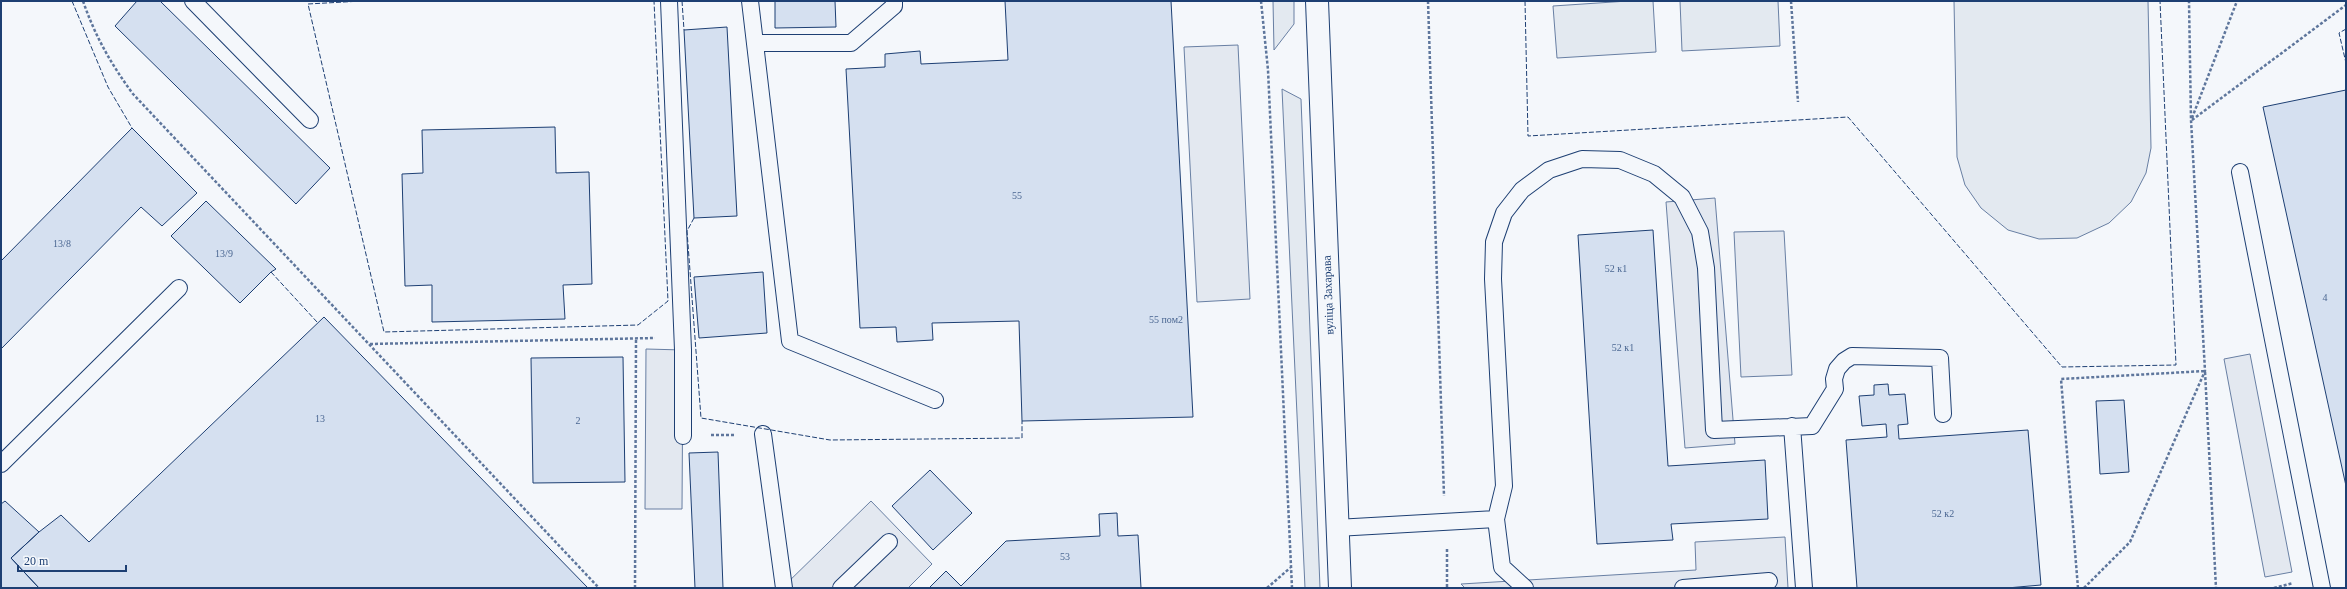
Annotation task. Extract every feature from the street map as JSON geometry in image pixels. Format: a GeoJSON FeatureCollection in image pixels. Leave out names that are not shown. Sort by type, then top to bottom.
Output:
{"type":"FeatureCollection","features":[{"type":"Feature","properties":{"kind":"main road","name":"вуліца Захарава"},"geometry":{"type":"LineString","coordinates":[[1317,1],[1336,528],[1340,588]]}},
{"type":"Feature","properties":{"kind":"lane"},"geometry":{"type":"LineString","coordinates":[[193,1],[310,120]]}},
{"type":"Feature","properties":{"kind":"lane"},"geometry":{"type":"LineString","coordinates":[[669,1],[682,337],[682,436]]}},
{"type":"Feature","properties":{"kind":"lane"},"geometry":{"type":"LineString","coordinates":[[750,1],[790,341],[935,400]]}},
{"type":"Feature","properties":{"kind":"lane"},"geometry":{"type":"LineString","coordinates":[[755,44],[851,43],[894,6],[894,1]]}},
{"type":"Feature","properties":{"kind":"lane"},"geometry":{"type":"LineString","coordinates":[[1525,588],[1502,567],[1496,519],[1504,486],[1493,279],[1494,242],[1504,213],[1522,190],[1549,170],[1582,159],[1620,160],[1654,174],[1682,197],[1700,232],[1706,268],[1714,430],[1812,426],[1835,390],[1834,379],[1837,369],[1844,361],[1852,356],[1940,358],[1943,414]]}},
{"type":"Feature","properties":{"kind":"lane"},"geometry":{"type":"LineString","coordinates":[[2240,172],[2322,588]]}},
{"type":"Feature","properties":{"kind":"lane"},"geometry":{"type":"LineString","coordinates":[[1,464],[179,288]]}},
{"type":"Feature","properties":{"kind":"lane"},"geometry":{"type":"LineString","coordinates":[[1792,426],[1804,588]]}},
{"type":"Feature","properties":{"kind":"lane"},"geometry":{"type":"LineString","coordinates":[[763,434],[784,588]]}},
{"type":"Feature","properties":{"kind":"lane"},"geometry":{"type":"LineString","coordinates":[[1336,528],[1496,519]]}},
{"type":"Feature","properties":{"kind":"lane"},"geometry":{"type":"LineString","coordinates":[[841,588],[889,542]]}},
{"type":"Feature","properties":{"kind":"lane"},"geometry":{"type":"LineString","coordinates":[[1684,588],[1769,582]]}},
{"type":"Feature","properties":{"kind":"path"},"geometry":{"type":"LineString","coordinates":[[83,1],[99,42],[114,69],[133,94],[599,588]]}},
{"type":"Feature","properties":{"kind":"path"},"geometry":{"type":"LineString","coordinates":[[1261,1],[1268,70],[1292,588]]}},
{"type":"Feature","properties":{"kind":"path"},"geometry":{"type":"LineString","coordinates":[[1428,1],[1447,588]]}},
{"type":"Feature","properties":{"kind":"path"},"geometry":{"type":"LineString","coordinates":[[1791,1],[1798,102]]}},
{"type":"Feature","properties":{"kind":"path"},"geometry":{"type":"LineString","coordinates":[[2189,1],[2191,120],[2216,588]]}},
{"type":"Feature","properties":{"kind":"path"},"geometry":{"type":"LineString","coordinates":[[2191,120],[2237,1]]}},
{"type":"Feature","properties":{"kind":"path"},"geometry":{"type":"LineString","coordinates":[[2191,120],[2346,5]]}},
{"type":"Feature","properties":{"kind":"path"},"geometry":{"type":"LineString","coordinates":[[369,344],[682,337]]}},
{"type":"Feature","properties":{"kind":"path"},"geometry":{"type":"LineString","coordinates":[[635,588],[636,338]]}},
{"type":"Feature","properties":{"kind":"path"},"geometry":{"type":"LineString","coordinates":[[2078,588],[2061,379],[2205,371]]}},
{"type":"Feature","properties":{"kind":"path"},"geometry":{"type":"LineString","coordinates":[[2084,588],[2130,542],[2205,371]]}},
{"type":"Feature","properties":{"kind":"path"},"geometry":{"type":"LineString","coordinates":[[682,436],[763,434]]}},
{"type":"Feature","properties":{"kind":"path"},"geometry":{"type":"LineString","coordinates":[[1267,588],[1290,567]]}},
{"type":"Feature","properties":{"kind":"shaded area"},"geometry":{"type":"Polygon","coordinates":[[[1273,1],[1294,1],[1294,24],[1274,50],[1273,1]]]}},
{"type":"Feature","properties":{"kind":"shaded area"},"geometry":{"type":"Polygon","coordinates":[[[1628,1],[1653,1],[1656,52],[1557,58],[1553,6],[1628,1]]]}},
{"type":"Feature","properties":{"kind":"shaded area"},"geometry":{"type":"Polygon","coordinates":[[[1680,1],[1778,1],[1780,46],[1682,51],[1680,1]]]}},
{"type":"Feature","properties":{"kind":"shaded area"},"geometry":{"type":"Polygon","coordinates":[[[1954,1],[2148,1],[2151,148],[2146,173],[2131,202],[2109,223],[2077,238],[2039,239],[2008,230],[1981,208],[1965,185],[1957,157],[1954,1]]]}},
{"type":"Feature","properties":{"kind":"shaded area"},"geometry":{"type":"Polygon","coordinates":[[[1238,45],[1250,299],[1197,302],[1184,47],[1238,45]]]}},
{"type":"Feature","properties":{"kind":"shaded area"},"geometry":{"type":"Polygon","coordinates":[[[1282,89],[1301,99],[1320,588],[1305,588],[1282,89]]]}},
{"type":"Feature","properties":{"kind":"shaded area"},"geometry":{"type":"Polygon","coordinates":[[[1715,198],[1735,444],[1685,448],[1666,202],[1715,198]]]}},
{"type":"Feature","properties":{"kind":"shaded area"},"geometry":{"type":"Polygon","coordinates":[[[1784,231],[1792,375],[1741,377],[1734,232],[1784,231]]]}},
{"type":"Feature","properties":{"kind":"shaded area"},"geometry":{"type":"Polygon","coordinates":[[[646,349],[683,350],[682,509],[645,509],[646,349]]]}},
{"type":"Feature","properties":{"kind":"shaded area"},"geometry":{"type":"Polygon","coordinates":[[[2250,354],[2292,572],[2265,577],[2224,359],[2250,354]]]}},
{"type":"Feature","properties":{"kind":"shaded area"},"geometry":{"type":"Polygon","coordinates":[[[871,501],[932,564],[908,588],[782,588],[871,501]]]}},
{"type":"Feature","properties":{"kind":"shaded area"},"geometry":{"type":"Polygon","coordinates":[[[1785,537],[1788,588],[1465,588],[1461,584],[1696,570],[1695,542],[1785,537]]]}},
{"type":"Feature","properties":{"kind":"building"},"geometry":{"type":"Polygon","coordinates":[[[137,1],[160,1],[330,168],[296,204],[115,26],[137,1]]]}},
{"type":"Feature","properties":{"kind":"building"},"geometry":{"type":"Polygon","coordinates":[[[775,1],[835,1],[836,27],[775,28],[775,1]]]}},
{"type":"Feature","properties":{"kind":"building"},"geometry":{"type":"Polygon","coordinates":[[[1005,1],[1171,1],[1193,417],[1022,421],[1019,321],[932,323],[933,340],[897,342],[896,327],[860,328],[846,69],[885,67],[885,54],[920,51],[921,64],[1008,60],[1005,1]]]}},
{"type":"Feature","properties":{"kind":"building"},"geometry":{"type":"Polygon","coordinates":[[[727,27],[737,216],[694,218],[684,30],[727,27]]]}},
{"type":"Feature","properties":{"kind":"building"},"geometry":{"type":"Polygon","coordinates":[[[2346,90],[2346,486],[2263,107],[2346,90]]]}},
{"type":"Feature","properties":{"kind":"building"},"geometry":{"type":"Polygon","coordinates":[[[555,127],[556,173],[589,172],[592,284],[563,285],[565,319],[432,322],[432,285],[405,286],[402,174],[423,173],[422,130],[555,127]]]}},
{"type":"Feature","properties":{"kind":"building"},"geometry":{"type":"Polygon","coordinates":[[[132,128],[197,193],[162,226],[141,207],[1,349],[1,261],[132,128]]]}},
{"type":"Feature","properties":{"kind":"building"},"geometry":{"type":"Polygon","coordinates":[[[206,201],[276,269],[271,272],[240,303],[171,236],[206,201]]]}},
{"type":"Feature","properties":{"kind":"building"},"geometry":{"type":"Polygon","coordinates":[[[1653,230],[1668,466],[1765,460],[1768,519],[1671,524],[1673,540],[1597,544],[1578,235],[1653,230]]]}},
{"type":"Feature","properties":{"kind":"building"},"geometry":{"type":"Polygon","coordinates":[[[763,272],[767,333],[699,338],[694,277],[763,272]]]}},
{"type":"Feature","properties":{"kind":"building"},"geometry":{"type":"Polygon","coordinates":[[[324,317],[588,588],[39,588],[11,558],[39,532],[61,515],[89,542],[324,317]]]}},
{"type":"Feature","properties":{"kind":"building"},"geometry":{"type":"Polygon","coordinates":[[[623,357],[625,482],[533,483],[531,358],[623,357]]]}},
{"type":"Feature","properties":{"kind":"building"},"geometry":{"type":"Polygon","coordinates":[[[1888,384],[1889,395],[1905,394],[1908,424],[1898,425],[1899,439],[2028,430],[2041,585],[2007,588],[1857,588],[1846,440],[1887,437],[1886,424],[1862,426],[1859,396],[1874,395],[1874,385],[1888,384]]]}},
{"type":"Feature","properties":{"kind":"building"},"geometry":{"type":"Polygon","coordinates":[[[2124,400],[2129,472],[2100,474],[2096,401],[2124,400]]]}},
{"type":"Feature","properties":{"kind":"building"},"geometry":{"type":"Polygon","coordinates":[[[718,452],[723,588],[695,588],[689,453],[718,452]]]}},
{"type":"Feature","properties":{"kind":"building"},"geometry":{"type":"Polygon","coordinates":[[[930,470],[972,513],[933,550],[892,506],[930,470]]]}},
{"type":"Feature","properties":{"kind":"building"},"geometry":{"type":"Polygon","coordinates":[[[5,501],[39,532],[11,558],[39,588],[1,588],[1,504],[5,501]]]}},
{"type":"Feature","properties":{"kind":"building"},"geometry":{"type":"Polygon","coordinates":[[[1117,513],[1118,536],[1138,535],[1141,588],[929,588],[946,571],[961,586],[1006,541],[1100,536],[1099,514],[1117,513]]]}},
{"type":"Feature","properties":{"kind":"fence"},"geometry":{"type":"LineString","coordinates":[[72,1],[108,87],[132,128]]}},
{"type":"Feature","properties":{"kind":"fence"},"geometry":{"type":"LineString","coordinates":[[362,1],[308,4],[384,332],[638,325],[668,301],[654,1]]}},
{"type":"Feature","properties":{"kind":"fence"},"geometry":{"type":"LineString","coordinates":[[682,1],[684,30]]}},
{"type":"Feature","properties":{"kind":"fence"},"geometry":{"type":"LineString","coordinates":[[1525,1],[1528,136],[1848,117],[2062,367],[2176,365],[2160,1]]}},
{"type":"Feature","properties":{"kind":"fence"},"geometry":{"type":"LineString","coordinates":[[2346,29],[2339,33],[2346,63]]}},
{"type":"Feature","properties":{"kind":"fence"},"geometry":{"type":"LineString","coordinates":[[694,218],[687,231],[701,418],[830,440],[1022,438],[1022,421]]}},
{"type":"Feature","properties":{"kind":"fence"},"geometry":{"type":"LineString","coordinates":[[271,272],[317,322]]}}]}
